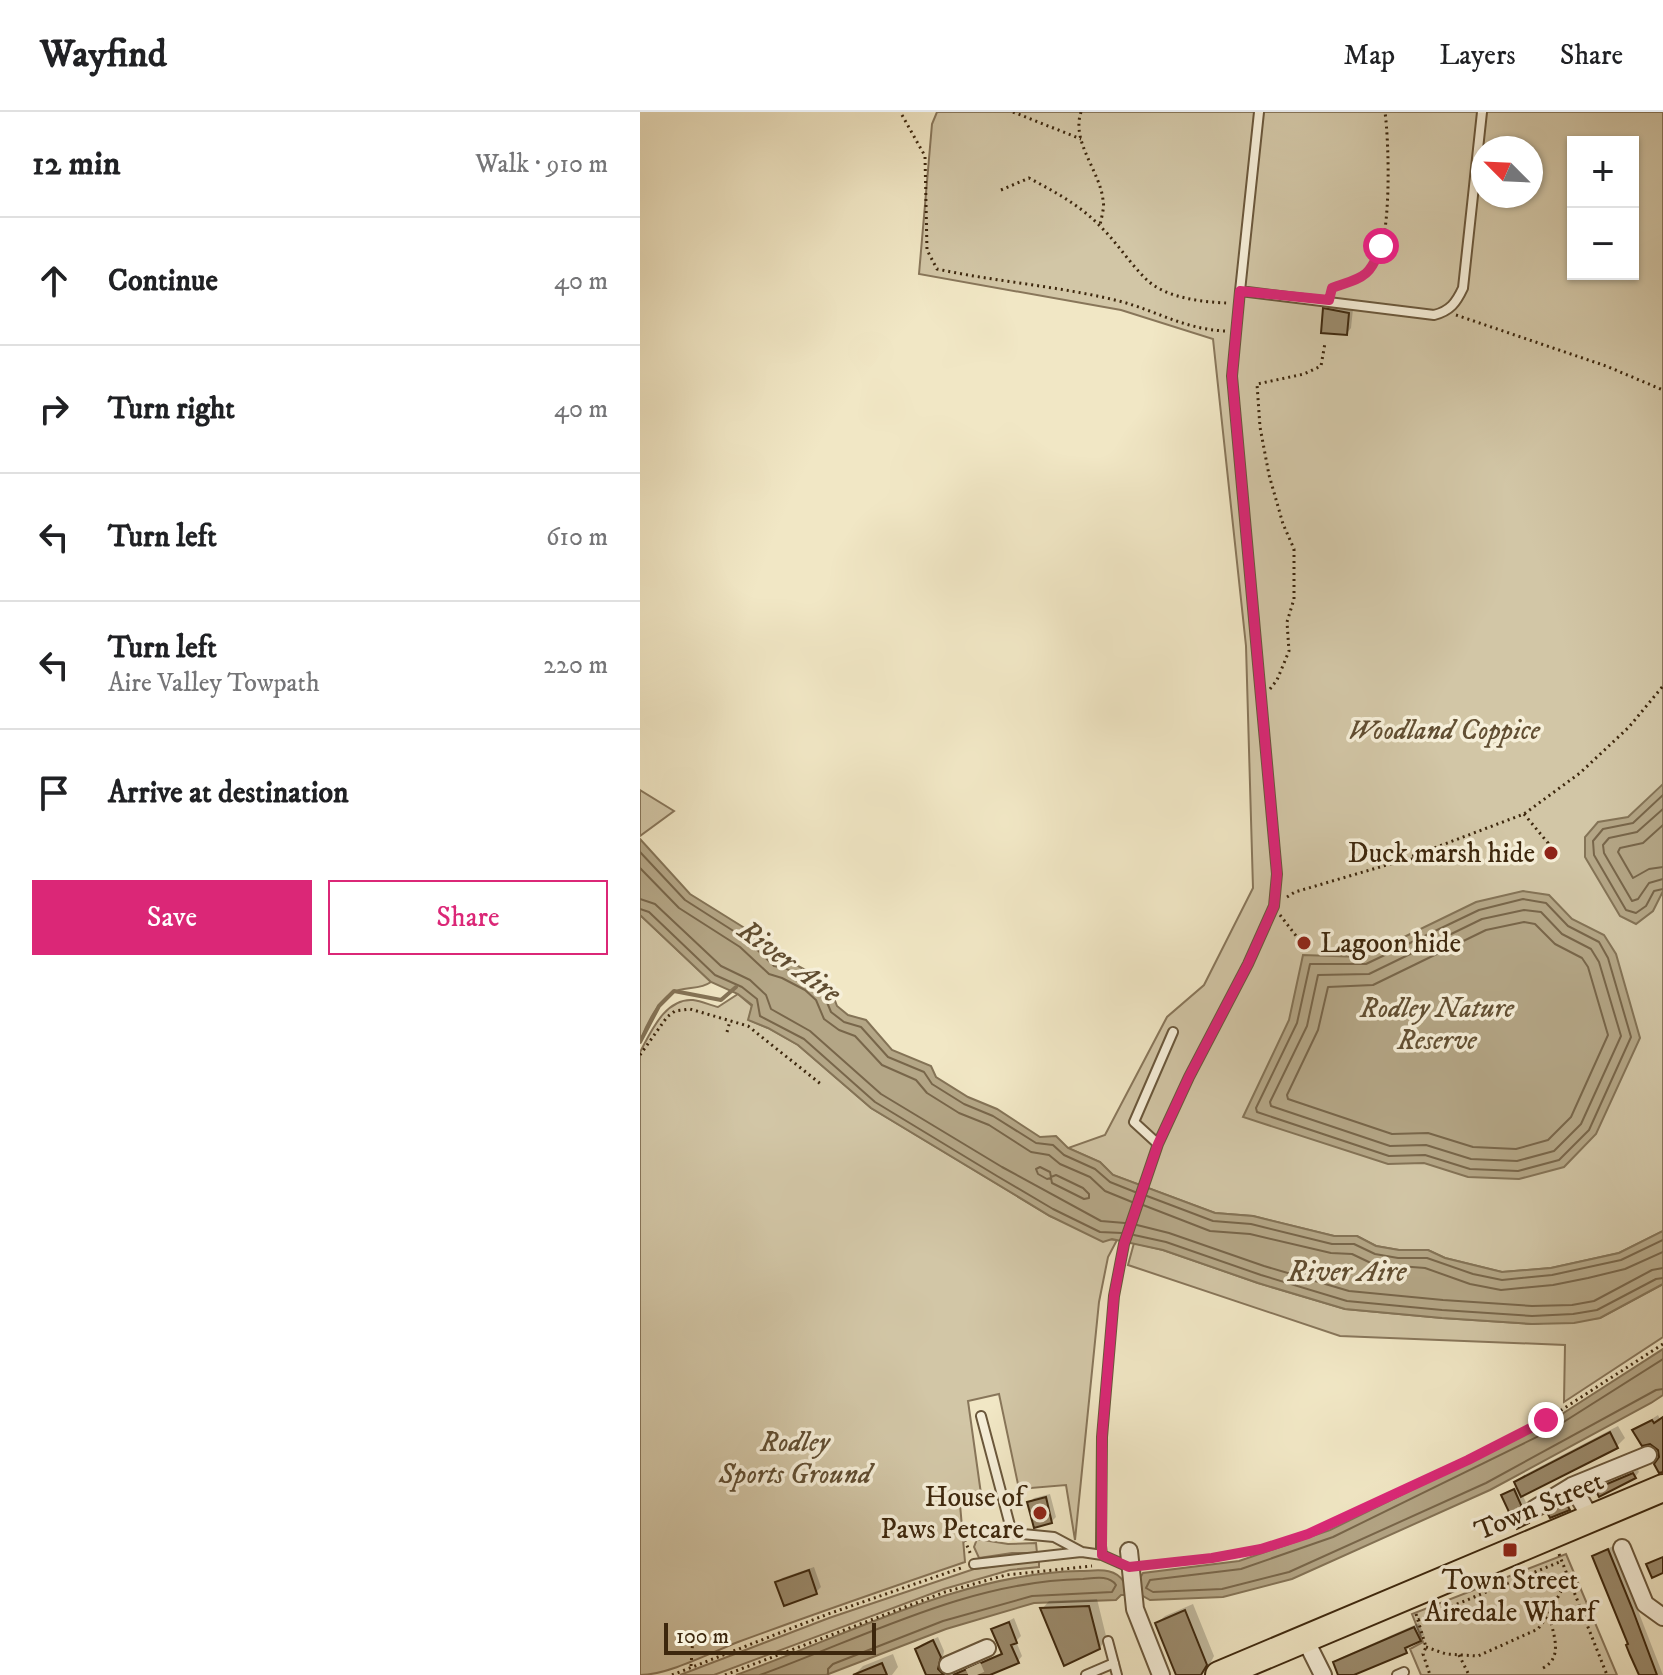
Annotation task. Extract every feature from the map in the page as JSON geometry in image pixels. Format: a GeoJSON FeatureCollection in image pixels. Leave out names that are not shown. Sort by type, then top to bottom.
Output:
{"type":"FeatureCollection","features":[{"type":"Feature","properties":{"kind":"main road","name":"Town Street"},"geometry":{"type":"LineString","coordinates":[[1219,1675],[1663,1488]]}},
{"type":"Feature","properties":{"kind":"street"},"geometry":{"type":"LineString","coordinates":[[1534,1509],[1572,1486],[1648,1455]]}},
{"type":"Feature","properties":{"kind":"street"},"geometry":{"type":"LineString","coordinates":[[1572,1486],[1591,1518]]}},
{"type":"Feature","properties":{"kind":"street"},"geometry":{"type":"LineString","coordinates":[[1622,1548],[1645,1604],[1663,1617]]}},
{"type":"Feature","properties":{"kind":"street"},"geometry":{"type":"LineString","coordinates":[[1130,1565],[1135,1609],[1161,1675]]}},
{"type":"Feature","properties":{"kind":"street"},"geometry":{"type":"LineString","coordinates":[[1305,1639],[1323,1675]]}},
{"type":"Feature","properties":{"kind":"street"},"geometry":{"type":"LineString","coordinates":[[948,1665],[971,1661],[987,1648]]}},
{"type":"Feature","properties":{"kind":"lane"},"geometry":{"type":"LineString","coordinates":[[1102,1555],[1102,1437],[1114,1296],[1124,1244],[1158,1144],[1274,906],[1277,874],[1232,376],[1259,112]]}},
{"type":"Feature","properties":{"kind":"lane"},"geometry":{"type":"LineString","coordinates":[[1240,291],[1434,315],[1447,312],[1457,302],[1463,288],[1482,112]]}},
{"type":"Feature","properties":{"kind":"lane"},"geometry":{"type":"LineString","coordinates":[[1158,1144],[1134,1122],[1173,1032]]}},
{"type":"Feature","properties":{"kind":"lane"},"geometry":{"type":"LineString","coordinates":[[981,1416],[1012,1533],[1054,1537],[1082,1552]]}},
{"type":"Feature","properties":{"kind":"lane"},"geometry":{"type":"LineString","coordinates":[[974,1564],[1082,1552],[1130,1565]]}},
{"type":"Feature","properties":{"kind":"lane"},"geometry":{"type":"LineString","coordinates":[[1108,1641],[1117,1675]]}},
{"type":"Feature","properties":{"kind":"lane"},"geometry":{"type":"LineString","coordinates":[[1086,1675],[1114,1663]]}},
{"type":"Feature","properties":{"kind":"path"},"geometry":{"type":"LineString","coordinates":[[1013,112],[1081,139]]}},
{"type":"Feature","properties":{"kind":"path"},"geometry":{"type":"LineString","coordinates":[[1081,112],[1081,139],[1104,201],[1100,226]]}},
{"type":"Feature","properties":{"kind":"path"},"geometry":{"type":"LineString","coordinates":[[1329,300],[1332,288],[1358,279],[1373,269],[1381,246],[1387,209],[1390,145],[1385,112]]}},
{"type":"Feature","properties":{"kind":"path"},"geometry":{"type":"LineString","coordinates":[[902,115],[925,156],[927,250],[937,269],[1062,289],[1122,302],[1198,329],[1237,332]]}},
{"type":"Feature","properties":{"kind":"path"},"geometry":{"type":"LineString","coordinates":[[1001,190],[1029,178],[1070,200],[1100,226],[1148,281],[1203,302],[1239,304]]}},
{"type":"Feature","properties":{"kind":"path"},"geometry":{"type":"LineString","coordinates":[[1447,312],[1606,366],[1663,390]]}},
{"type":"Feature","properties":{"kind":"path"},"geometry":{"type":"LineString","coordinates":[[1261,701],[1277,680],[1289,651],[1287,622],[1294,599],[1294,549],[1283,524],[1269,475],[1260,427],[1257,384],[1304,374],[1321,366],[1325,343]]}},
{"type":"Feature","properties":{"kind":"path"},"geometry":{"type":"LineString","coordinates":[[1300,941],[1274,906],[1295,892],[1397,862],[1524,814],[1580,773],[1629,727],[1663,686]]}},
{"type":"Feature","properties":{"kind":"path"},"geometry":{"type":"LineString","coordinates":[[1524,814],[1548,843],[1549,849]]}},
{"type":"Feature","properties":{"kind":"path"},"geometry":{"type":"LineString","coordinates":[[1397,862],[1446,854]]}},
{"type":"Feature","properties":{"kind":"path"},"geometry":{"type":"LineString","coordinates":[[640,1055],[651,1037],[675,1011],[690,1009],[748,1026],[822,1085]]}},
{"type":"Feature","properties":{"kind":"path"},"geometry":{"type":"LineString","coordinates":[[727,1032],[730,1021]]}},
{"type":"Feature","properties":{"kind":"path"},"geometry":{"type":"LineString","coordinates":[[725,1675],[945,1592],[1006,1575],[1056,1568],[1212,1558],[1261,1549],[1308,1534],[1546,1420],[1663,1344]]}},
{"type":"Feature","properties":{"kind":"path"},"geometry":{"type":"LineString","coordinates":[[951,1526],[981,1534],[1012,1533]]}},
{"type":"Feature","properties":{"kind":"path"},"geometry":{"type":"LineString","coordinates":[[672,1675],[974,1564],[960,1529]]}},
{"type":"Feature","properties":{"kind":"path"},"geometry":{"type":"LineString","coordinates":[[1430,1675],[1418,1620],[1562,1561],[1607,1675]]}},
{"type":"Feature","properties":{"kind":"path"},"geometry":{"type":"LineString","coordinates":[[1426,1647],[1434,1651],[1478,1656],[1538,1629],[1568,1578]]}},
{"type":"Feature","properties":{"kind":"path"},"geometry":{"type":"LineString","coordinates":[[1543,1668],[1552,1662],[1556,1651],[1549,1614]]}},
{"type":"Feature","properties":{"kind":"path"},"geometry":{"type":"LineString","coordinates":[[691,1666],[693,1637]]}},
{"type":"Feature","properties":{"kind":"path"},"geometry":{"type":"LineString","coordinates":[[1459,1655],[1469,1675]]}},
{"type":"Feature","properties":{"kind":"green space","name":"Rodley Nature Reserve"},"geometry":{"type":"Polygon","coordinates":[[[937,112],[1663,112],[1663,1231],[1619,1253],[1551,1268],[1502,1272],[1445,1258],[1428,1250],[1399,1250],[1376,1246],[1357,1236],[1334,1236],[1253,1216],[1215,1213],[1113,1175],[1100,1162],[1068,1148],[1105,1135],[1167,1017],[1204,985],[1253,888],[1246,646],[1213,339],[1121,310],[919,274],[932,124],[937,112]]]}},
{"type":"Feature","properties":{"kind":"green space"},"geometry":{"type":"Polygon","coordinates":[[[640,790],[674,811],[640,836],[640,790]]]}},
{"type":"Feature","properties":{"kind":"green space"},"geometry":{"type":"Polygon","coordinates":[[[640,915],[711,982],[679,990],[666,998],[650,1019],[640,1042],[640,915]]]}},
{"type":"Feature","properties":{"kind":"green space","name":"Rodley Sports Ground"},"geometry":{"type":"Polygon","coordinates":[[[738,994],[752,1006],[749,1020],[798,1045],[871,1108],[1050,1216],[1107,1239],[1117,1240],[1108,1257],[1099,1302],[1075,1540],[1066,1485],[1019,1489],[999,1394],[968,1401],[982,1501],[960,1504],[965,1562],[676,1667],[640,1675],[640,1052],[654,1026],[674,1004],[693,1000],[718,1007],[738,994]]]}},
{"type":"Feature","properties":{"kind":"green space"},"geometry":{"type":"Polygon","coordinates":[[[1134,1243],[1345,1309],[1442,1318],[1532,1324],[1600,1318],[1663,1284],[1663,1337],[1564,1402],[1565,1345],[1340,1336],[1128,1265],[1134,1243]]]}},
{"type":"Feature","properties":{"kind":"green space"},"geometry":{"type":"Polygon","coordinates":[[[977,1539],[1008,1544],[1036,1543],[1037,1553],[979,1558],[974,1547],[977,1539]]]}},
{"type":"Feature","properties":{"kind":"green space"},"geometry":{"type":"Polygon","coordinates":[[[1566,1554],[1617,1675],[1421,1675],[1410,1649],[1423,1642],[1412,1614],[1566,1554]]]}},
{"type":"Feature","properties":{"kind":"green space"},"geometry":{"type":"Polygon","coordinates":[[[1039,1560],[1039,1567],[1010,1570],[944,1589],[714,1675],[680,1675],[829,1618],[974,1569],[1039,1560]]]}},
{"type":"Feature","properties":{"kind":"water"},"geometry":{"type":"Polygon","coordinates":[[[1663,784],[1663,896],[1662,893],[1653,911],[1636,924],[1620,916],[1585,857],[1585,837],[1598,822],[1628,817],[1663,784]]]}},
{"type":"Feature","properties":{"kind":"water","name":"River Aire"},"geometry":{"type":"Polygon","coordinates":[[[640,839],[690,894],[751,932],[779,959],[815,975],[831,990],[837,1006],[848,1015],[866,1020],[892,1050],[931,1066],[936,1077],[968,1097],[997,1109],[1040,1137],[1056,1136],[1068,1148],[1100,1162],[1113,1175],[1215,1213],[1253,1216],[1334,1236],[1357,1236],[1376,1246],[1399,1250],[1428,1250],[1445,1258],[1502,1272],[1551,1268],[1619,1253],[1663,1231],[1663,1284],[1600,1318],[1574,1323],[1532,1324],[1442,1318],[1345,1309],[1163,1250],[1112,1239],[1103,1242],[1050,1216],[871,1108],[798,1045],[748,1020],[752,1005],[738,994],[711,982],[640,915],[640,839]]]}},
{"type":"Feature","properties":{"kind":"water"},"geometry":{"type":"Polygon","coordinates":[[[1523,891],[1549,895],[1572,919],[1604,935],[1616,954],[1640,1038],[1596,1134],[1564,1167],[1519,1179],[1468,1177],[1424,1163],[1388,1164],[1243,1117],[1289,1020],[1303,955],[1363,957],[1476,902],[1523,891]]]}},
{"type":"Feature","properties":{"kind":"water"},"geometry":{"type":"Polygon","coordinates":[[[1663,1349],[1663,1395],[1651,1403],[1490,1490],[1292,1579],[1223,1597],[1150,1600],[1141,1595],[1121,1595],[1116,1600],[1034,1603],[946,1629],[826,1675],[736,1675],[905,1609],[992,1583],[1036,1574],[1098,1570],[1110,1571],[1124,1582],[1138,1581],[1143,1573],[1239,1561],[1330,1530],[1548,1423],[1663,1349]]]}},
{"type":"Feature","properties":{"kind":"building"},"geometry":{"type":"Polygon","coordinates":[[[1323,308],[1349,313],[1347,335],[1321,333],[1323,308]]]}},
{"type":"Feature","properties":{"kind":"building"},"geometry":{"type":"Polygon","coordinates":[[[1663,1417],[1663,1472],[1659,1473],[1654,1464],[1659,1457],[1658,1450],[1650,1444],[1642,1446],[1632,1430],[1663,1417]]]}},
{"type":"Feature","properties":{"kind":"building"},"geometry":{"type":"Polygon","coordinates":[[[1610,1432],[1618,1448],[1521,1497],[1514,1482],[1610,1432]]]}},
{"type":"Feature","properties":{"kind":"building"},"geometry":{"type":"Polygon","coordinates":[[[1633,1473],[1636,1478],[1599,1497],[1595,1489],[1633,1473]]]}},
{"type":"Feature","properties":{"kind":"building"},"geometry":{"type":"Polygon","coordinates":[[[1514,1489],[1529,1523],[1517,1529],[1501,1495],[1514,1489]]]}},
{"type":"Feature","properties":{"kind":"building","name":"House of Paws Petcare"},"geometry":{"type":"Polygon","coordinates":[[[1046,1497],[1052,1523],[1034,1528],[1027,1502],[1046,1497]]]}},
{"type":"Feature","properties":{"kind":"building"},"geometry":{"type":"Polygon","coordinates":[[[1566,1503],[1570,1510],[1550,1518],[1548,1514],[1566,1503]]]}},
{"type":"Feature","properties":{"kind":"building"},"geometry":{"type":"Polygon","coordinates":[[[1608,1549],[1657,1675],[1639,1675],[1626,1645],[1592,1556],[1608,1549]]]}},
{"type":"Feature","properties":{"kind":"building"},"geometry":{"type":"Polygon","coordinates":[[[1663,1557],[1663,1573],[1652,1578],[1646,1564],[1663,1557]]]}},
{"type":"Feature","properties":{"kind":"building"},"geometry":{"type":"Polygon","coordinates":[[[809,1570],[817,1594],[784,1606],[775,1582],[809,1570]]]}},
{"type":"Feature","properties":{"kind":"building"},"geometry":{"type":"Polygon","coordinates":[[[1089,1606],[1100,1649],[1064,1666],[1040,1608],[1089,1606]]]}},
{"type":"Feature","properties":{"kind":"building"},"geometry":{"type":"Polygon","coordinates":[[[1185,1610],[1207,1665],[1201,1675],[1176,1675],[1155,1623],[1185,1610]]]}},
{"type":"Feature","properties":{"kind":"building"},"geometry":{"type":"Polygon","coordinates":[[[1009,1622],[1017,1643],[1011,1645],[1019,1663],[990,1675],[953,1675],[1002,1654],[991,1629],[1009,1622]]]}},
{"type":"Feature","properties":{"kind":"building"},"geometry":{"type":"Polygon","coordinates":[[[1414,1627],[1421,1641],[1405,1648],[1407,1653],[1354,1675],[1338,1675],[1333,1662],[1414,1627]]]}},
{"type":"Feature","properties":{"kind":"building"},"geometry":{"type":"Polygon","coordinates":[[[933,1640],[941,1657],[938,1669],[944,1675],[926,1675],[915,1649],[933,1640]]]}},
{"type":"Feature","properties":{"kind":"building"},"geometry":{"type":"Polygon","coordinates":[[[882,1663],[887,1675],[853,1675],[882,1663]]]}},
{"type":"Feature","properties":{"kind":"waterway"},"geometry":{"type":"LineString","coordinates":[[640,1042],[659,1006],[674,991],[721,1000],[736,987]]}},
{"type":"Feature","properties":{"kind":"tunnel"},"geometry":{"type":"LineString","coordinates":[[973,1666],[977,1675]]}},
{"type":"Feature","properties":{"kind":"place","name":"Duck marsh hide"},"geometry":{"type":"Point","coordinates":[1551,853]}},
{"type":"Feature","properties":{"kind":"place","name":"Lagoon hide"},"geometry":{"type":"Point","coordinates":[1304,943]}},
{"type":"Feature","properties":{"kind":"place","name":"House of Paws Petcare"},"geometry":{"type":"Point","coordinates":[1040,1513]}},
{"type":"Feature","properties":{"kind":"place","name":"Town Street Airedale Wharf"},"geometry":{"type":"Point","coordinates":[1510,1550]}},
{"type":"Feature","properties":{"kind":"route"},"geometry":{"type":"LineString","coordinates":[[1381,246],[1373,269],[1358,279],[1332,288],[1329,300],[1240,291],[1232,376],[1277,874],[1274,906],[1158,1144],[1124,1244],[1114,1296],[1102,1437],[1102,1555],[1129,1567],[1261,1549],[1308,1534],[1546,1420]]}},
{"type":"Feature","properties":{"kind":"park label","name":"Woodland Coppice"},"geometry":{"type":"Point","coordinates":[1444,730]}}]}
